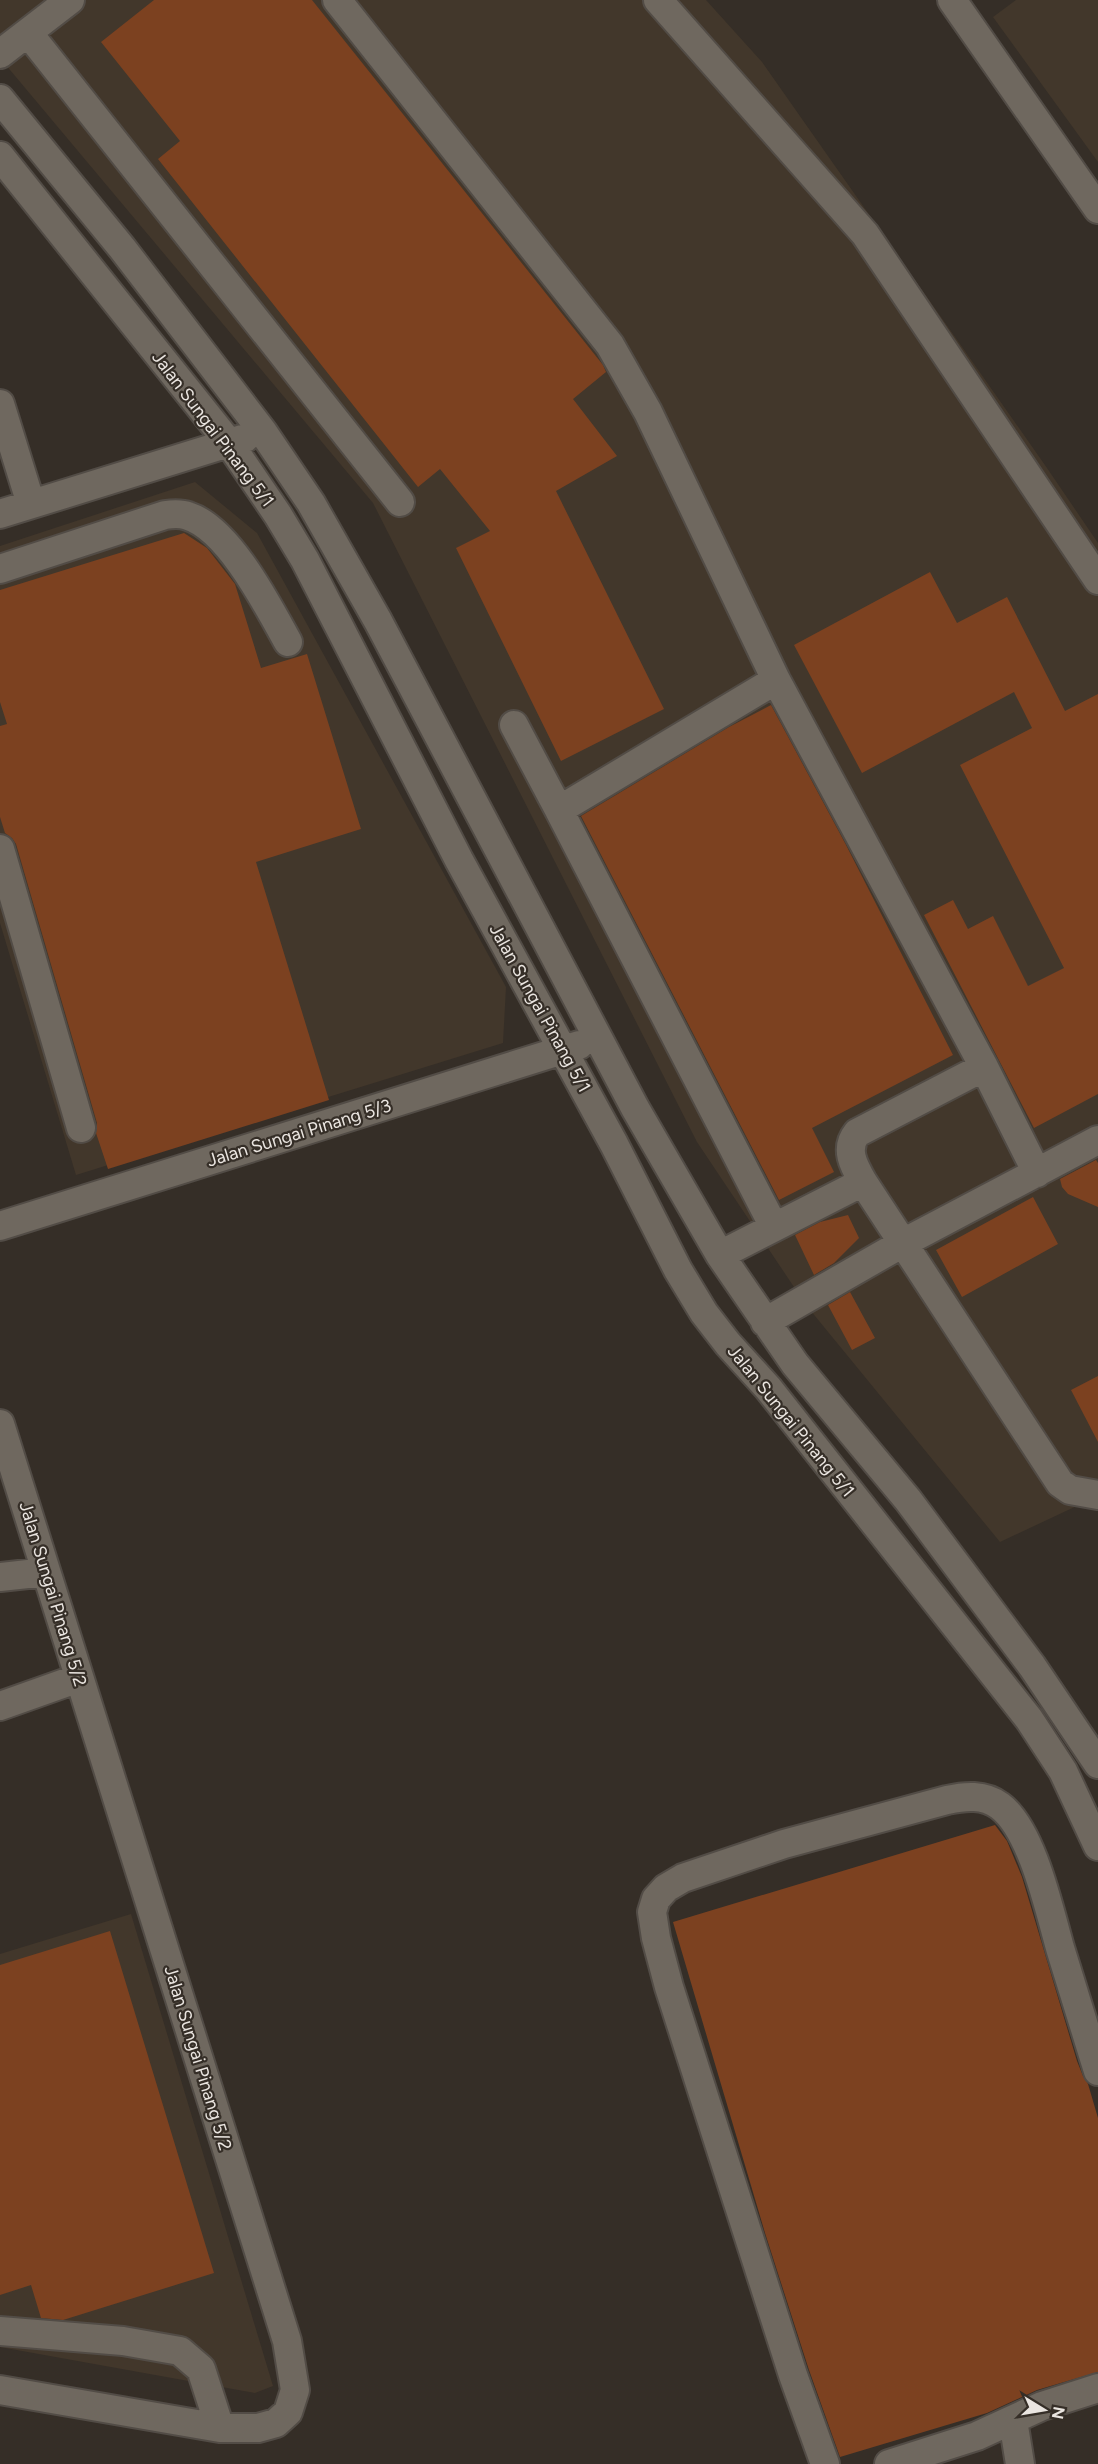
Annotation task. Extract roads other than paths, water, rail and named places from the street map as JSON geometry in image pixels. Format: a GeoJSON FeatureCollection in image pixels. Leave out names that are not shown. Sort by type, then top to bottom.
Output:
{"type":"FeatureCollection","features":[{"type":"Feature","properties":{"kind":"street"},"geometry":{"type":"LineString","coordinates":[[0,54],[29,34],[70,0]]}},
{"type":"Feature","properties":{"kind":"street"},"geometry":{"type":"LineString","coordinates":[[337,0],[610,345],[648,412],[776,680],[984,1067],[1037,1173]]}},
{"type":"Feature","properties":{"kind":"street"},"geometry":{"type":"LineString","coordinates":[[658,0],[865,234],[1098,580]]}},
{"type":"Feature","properties":{"kind":"street"},"geometry":{"type":"LineString","coordinates":[[965,4],[1098,209]]}},
{"type":"Feature","properties":{"kind":"street"},"geometry":{"type":"LineString","coordinates":[[29,34],[400,501]]}},
{"type":"Feature","properties":{"kind":"street","name":"Jalan Sungai Pinang 5/1"},"geometry":{"type":"LineString","coordinates":[[0,99],[122,248],[263,432],[311,503],[378,621],[635,1108],[720,1255],[795,1364],[922,1519],[1052,1694],[1098,1764]]}},
{"type":"Feature","properties":{"kind":"street","name":"Jalan Sungai Pinang 5/1"},"geometry":{"type":"LineString","coordinates":[[0,156],[229,443],[278,515],[305,560],[459,860],[614,1144],[678,1270],[704,1313],[728,1344],[768,1388],[1029,1719],[1063,1771],[1098,1846]]}},
{"type":"Feature","properties":{"kind":"street"},"geometry":{"type":"LineString","coordinates":[[0,404],[8,460],[31,504]]}},
{"type":"Feature","properties":{"kind":"street"},"geometry":{"type":"LineString","coordinates":[[0,514],[263,432]]}},
{"type":"Feature","properties":{"kind":"street"},"geometry":{"type":"LineString","coordinates":[[0,570],[165,515],[187,515],[202,522],[238,561],[258,588],[288,642]]}},
{"type":"Feature","properties":{"kind":"street"},"geometry":{"type":"LineString","coordinates":[[559,810],[776,680]]}},
{"type":"Feature","properties":{"kind":"street"},"geometry":{"type":"LineString","coordinates":[[514,725],[774,1227]]}},
{"type":"Feature","properties":{"kind":"street"},"geometry":{"type":"LineString","coordinates":[[0,849],[81,1128]]}},
{"type":"Feature","properties":{"kind":"street","name":"Jalan Sungai Pinang 5/3"},"geometry":{"type":"LineString","coordinates":[[0,1226],[598,1039]]}},
{"type":"Feature","properties":{"kind":"street"},"geometry":{"type":"LineString","coordinates":[[984,1067],[857,1133],[851,1143],[850,1156],[863,1182],[1060,1483],[1070,1490],[1098,1495]]}},
{"type":"Feature","properties":{"kind":"street"},"geometry":{"type":"LineString","coordinates":[[765,1322],[903,1243],[1098,1140]]}},
{"type":"Feature","properties":{"kind":"street"},"geometry":{"type":"LineString","coordinates":[[720,1255],[863,1182]]}},
{"type":"Feature","properties":{"kind":"street","name":"Jalan Sungai Pinang 5/2"},"geometry":{"type":"LineString","coordinates":[[0,1424],[287,2341],[295,2390],[288,2412],[276,2423],[258,2428],[220,2428],[0,2390]]}},
{"type":"Feature","properties":{"kind":"street"},"geometry":{"type":"LineString","coordinates":[[0,1577],[46,1572]]}},
{"type":"Feature","properties":{"kind":"street"},"geometry":{"type":"LineString","coordinates":[[0,1706],[79,1678]]}},
{"type":"Feature","properties":{"kind":"street"},"geometry":{"type":"LineString","coordinates":[[825,2464],[793,2375],[669,1987],[656,1938],[652,1912],[657,1899],[666,1888],[683,1878],[784,1844],[964,1796],[984,1798],[999,1805],[1024,1837],[1038,1873],[1098,2071]]}},
{"type":"Feature","properties":{"kind":"street"},"geometry":{"type":"LineString","coordinates":[[0,2331],[123,2341],[180,2351],[201,2369],[220,2428]]}},
{"type":"Feature","properties":{"kind":"street"},"geometry":{"type":"LineString","coordinates":[[889,2464],[977,2436],[1042,2406],[1098,2388]]}},
{"type":"Feature","properties":{"kind":"street"},"geometry":{"type":"LineString","coordinates":[[1013,2421],[1020,2464]]}}]}
